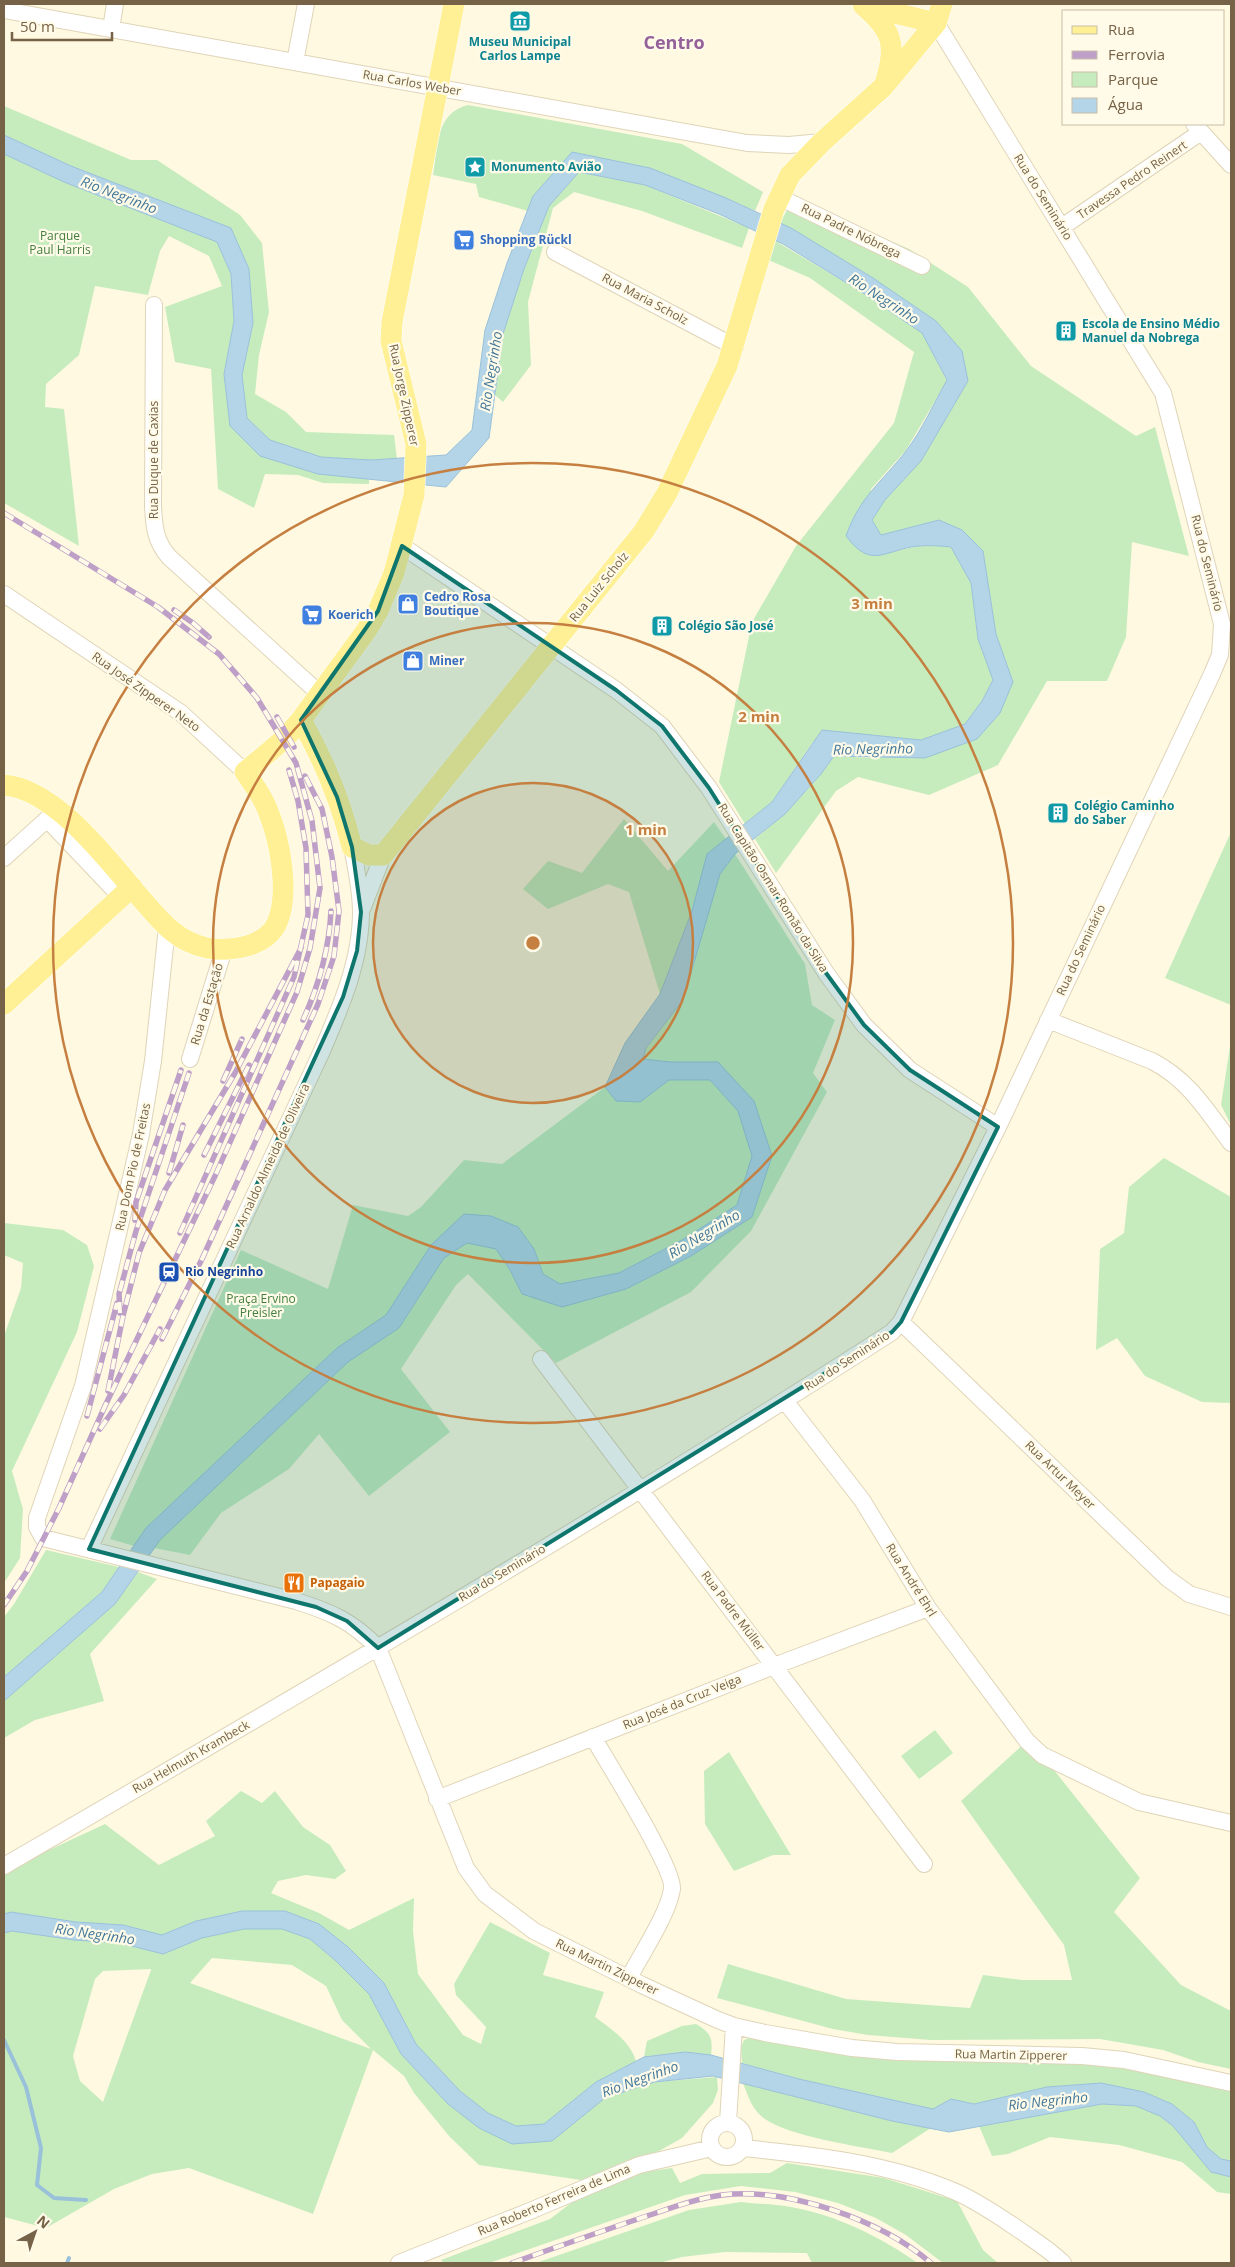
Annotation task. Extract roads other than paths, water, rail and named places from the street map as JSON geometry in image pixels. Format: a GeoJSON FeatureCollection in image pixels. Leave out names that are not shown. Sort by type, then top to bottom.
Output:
{"type":"FeatureCollection","features":[{"type":"Feature","properties":{"kind":"main road","name":"Rua Jorge Zipperer"},"geometry":{"type":"LineString","coordinates":[[245,772],[283,740],[320,694],[378,610],[394,573],[402,546],[414,495],[416,444],[391,341],[391,331],[454,4]]}},
{"type":"Feature","properties":{"kind":"main road"},"geometry":{"type":"LineString","coordinates":[[867,6],[913,4]]}},
{"type":"Feature","properties":{"kind":"main road"},"geometry":{"type":"LineString","coordinates":[[867,6],[939,14]]}},
{"type":"Feature","properties":{"kind":"main road"},"geometry":{"type":"LineString","coordinates":[[867,6],[890,35],[892,47],[891,62],[883,88]]}},
{"type":"Feature","properties":{"kind":"main road","name":"Rua Luiz Scholz"},"geometry":{"type":"LineString","coordinates":[[383,855],[631,548],[656,512],[727,366],[776,203],[790,175],[822,142],[883,88],[939,14]]}},
{"type":"Feature","properties":{"kind":"main road","name":"Rua Arnaldo Almeida de Oliveira"},"geometry":{"type":"LineString","coordinates":[[301,720],[328,773],[346,821],[352,846]]}},
{"type":"Feature","properties":{"kind":"main road","name":"Rua José Zipperer Neto"},"geometry":{"type":"LineString","coordinates":[[166,927],[189,942],[206,948],[224,949],[243,947],[263,940],[277,924],[282,902],[281,863],[276,837],[268,811],[245,772]]}},
{"type":"Feature","properties":{"kind":"main road"},"geometry":{"type":"LineString","coordinates":[[4,785],[37,796],[126,892],[166,927]]}},
{"type":"Feature","properties":{"kind":"main road"},"geometry":{"type":"LineString","coordinates":[[352,846],[369,855],[383,855]]}},
{"type":"Feature","properties":{"kind":"main road"},"geometry":{"type":"LineString","coordinates":[[4,1004],[126,892]]}},
{"type":"Feature","properties":{"kind":"street"},"geometry":{"type":"LineString","coordinates":[[111,29],[115,4]]}},
{"type":"Feature","properties":{"kind":"street"},"geometry":{"type":"LineString","coordinates":[[295,62],[306,4]]}},
{"type":"Feature","properties":{"kind":"street","name":"Rua Carlos Weber"},"geometry":{"type":"LineString","coordinates":[[4,10],[753,144],[789,145],[822,142]]}},
{"type":"Feature","properties":{"kind":"street","name":"Rua do Seminário"},"geometry":{"type":"LineString","coordinates":[[378,1648],[785,1401],[892,1332],[901,1322],[998,1127],[1220,656],[1227,625],[1163,393],[1062,227],[939,14]]}},
{"type":"Feature","properties":{"kind":"street"},"geometry":{"type":"LineString","coordinates":[[1198,128],[1231,165]]}},
{"type":"Feature","properties":{"kind":"street","name":"Travessa Pedro Reinert"},"geometry":{"type":"LineString","coordinates":[[1062,227],[1198,128]]}},
{"type":"Feature","properties":{"kind":"street","name":"Rua Padre Nóbrega"},"geometry":{"type":"LineString","coordinates":[[776,203],[922,266]]}},
{"type":"Feature","properties":{"kind":"street","name":"Rua Maria Scholz"},"geometry":{"type":"LineString","coordinates":[[555,252],[734,346]]}},
{"type":"Feature","properties":{"kind":"street","name":"Rua Duque de Caxias"},"geometry":{"type":"LineString","coordinates":[[154,305],[153,506],[156,538],[160,547],[169,557],[320,694]]}},
{"type":"Feature","properties":{"kind":"street","name":"Rua Capitão Osmar Romão da Silva"},"geometry":{"type":"LineString","coordinates":[[402,546],[622,695],[662,726],[690,761],[725,812],[834,986],[877,1040],[910,1070],[998,1127]]}},
{"type":"Feature","properties":{"kind":"street","name":"Rua José Zipperer Neto"},"geometry":{"type":"LineString","coordinates":[[4,594],[181,713],[245,772]]}},
{"type":"Feature","properties":{"kind":"street"},"geometry":{"type":"LineString","coordinates":[[4,858],[53,814]]}},
{"type":"Feature","properties":{"kind":"street","name":"Rua Arnaldo Almeida de Oliveira"},"geometry":{"type":"LineString","coordinates":[[89,1549],[329,1034],[357,951],[361,912],[352,846]]}},
{"type":"Feature","properties":{"kind":"street","name":"Rua Arnaldo Almeida de Oliveira"},"geometry":{"type":"LineString","coordinates":[[361,912],[383,855]]}},
{"type":"Feature","properties":{"kind":"street","name":"Rua Dom Pio de Freitas"},"geometry":{"type":"LineString","coordinates":[[166,927],[154,1061],[141,1134],[83,1386],[37,1518],[37,1527],[43,1538],[166,1567]]}},
{"type":"Feature","properties":{"kind":"street","name":"Rua da Estação"},"geometry":{"type":"LineString","coordinates":[[190,1059],[224,949]]}},
{"type":"Feature","properties":{"kind":"street"},"geometry":{"type":"LineString","coordinates":[[1048,1020],[1168,1069],[1194,1093],[1231,1143]]}},
{"type":"Feature","properties":{"kind":"street","name":"Rua Artur Meyer"},"geometry":{"type":"LineString","coordinates":[[901,1322],[1166,1578],[1189,1594],[1231,1607]]}},
{"type":"Feature","properties":{"kind":"street","name":"Rua Padre Müller"},"geometry":{"type":"LineString","coordinates":[[541,1359],[924,1864]]}},
{"type":"Feature","properties":{"kind":"street","name":"Rua André Ehrl"},"geometry":{"type":"LineString","coordinates":[[785,1401],[862,1500],[928,1608],[1027,1741],[1042,1755],[1139,1802],[1231,1824]]}},
{"type":"Feature","properties":{"kind":"street","name":"Rua Martin Zipperer"},"geometry":{"type":"LineString","coordinates":[[166,1567],[316,1607],[347,1621],[360,1630],[378,1648],[466,1868],[485,1894],[534,1931],[628,1978],[718,2020],[765,2034],[852,2048],[897,2052],[1082,2056],[1124,2060],[1231,2083]]}},
{"type":"Feature","properties":{"kind":"street","name":"Rua José da Cruz Veiga"},"geometry":{"type":"LineString","coordinates":[[437,1799],[774,1666],[928,1608]]}},
{"type":"Feature","properties":{"kind":"street","name":"Rua Helmuth Krambeck"},"geometry":{"type":"LineString","coordinates":[[4,1866],[378,1648]]}},
{"type":"Feature","properties":{"kind":"street"},"geometry":{"type":"LineString","coordinates":[[593,1737],[661,1855],[671,1877],[672,1886],[666,1908],[628,1978]]}},
{"type":"Feature","properties":{"kind":"street"},"geometry":{"type":"LineString","coordinates":[[728,2122],[734,2026]]}},
{"type":"Feature","properties":{"kind":"street"},"geometry":{"type":"LineString","coordinates":[[728,2122],[741,2128],[745,2141],[743,2148],[738,2154],[724,2157],[712,2148],[710,2141],[714,2128],[721,2123],[728,2122]]}},
{"type":"Feature","properties":{"kind":"street","name":"Rua Roberto Ferreira de Lima"},"geometry":{"type":"LineString","coordinates":[[399,2263],[530,2211],[639,2164],[712,2148]]}},
{"type":"Feature","properties":{"kind":"street"},"geometry":{"type":"LineString","coordinates":[[743,2148],[828,2158],[937,2184],[990,2210],[1064,2263]]}},
{"type":"Feature","properties":{"kind":"water"},"geometry":{"type":"Polygon","coordinates":[[[4,135],[71,166],[231,228],[249,269],[253,323],[242,375],[247,418],[270,440],[321,457],[371,460],[446,455],[472,430],[485,330],[507,263],[533,196],[572,152],[650,168],[726,198],[791,228],[873,278],[936,321],[962,351],[968,381],[921,461],[885,500],[872,520],[881,535],[939,520],[962,530],[983,551],[996,634],[1013,682],[1000,713],[977,739],[925,758],[834,756],[821,774],[785,814],[735,854],[720,874],[683,1000],[646,1048],[643,1059],[670,1062],[718,1062],[754,1101],[772,1156],[752,1217],[691,1256],[626,1289],[562,1307],[522,1294],[510,1270],[496,1249],[467,1243],[444,1258],[399,1328],[348,1362],[160,1540],[115,1604],[4,1701],[4,1677],[102,1592],[146,1528],[337,1348],[386,1315],[431,1245],[464,1214],[491,1216],[518,1227],[534,1249],[543,1274],[560,1284],[619,1273],[682,1240],[737,1205],[752,1156],[738,1111],[710,1080],[669,1080],[640,1102],[616,1101],[605,1087],[625,1043],[660,994],[692,911],[707,854],[772,802],[822,730],[921,740],[965,724],[982,701],[993,680],[978,639],[971,583],[951,547],[919,546],[880,555],[872,555],[864,553],[855,547],[846,536],[858,510],[872,490],[912,443],[947,380],[922,333],[863,293],[783,244],[719,214],[645,185],[579,172],[549,206],[524,269],[503,334],[489,438],[446,487],[318,474],[260,456],[230,426],[224,374],[234,321],[231,274],[217,242],[64,182],[4,154],[4,135]]]}},
{"type":"Feature","properties":{"kind":"water"},"geometry":{"type":"Polygon","coordinates":[[[242,1911],[285,1911],[319,1924],[348,1947],[384,1983],[416,2044],[460,2091],[488,2113],[516,2126],[544,2124],[596,2082],[644,2057],[685,2052],[711,2055],[799,2079],[933,2109],[951,2099],[974,2104],[1047,2087],[1101,2083],[1144,2092],[1172,2104],[1194,2122],[1207,2147],[1221,2159],[1231,2161],[1231,2177],[1211,2172],[1173,2126],[1160,2116],[1136,2106],[1102,2104],[949,2132],[892,2121],[713,2076],[654,2082],[605,2098],[552,2141],[512,2144],[479,2128],[448,2104],[401,2054],[369,1994],[336,1961],[310,1939],[282,1929],[244,1929],[202,1938],[163,1954],[120,1943],[74,1940],[12,1931],[4,1933],[4,1914],[11,1912],[76,1922],[123,1925],[162,1935],[196,1921],[242,1911]]]}},
{"type":"Feature","properties":{"kind":"waterway"},"geometry":{"type":"LineString","coordinates":[[4,2040],[26,2087],[41,2148],[37,2185],[54,2198],[86,2200]]}},
{"type":"Feature","properties":{"kind":"waterway"},"geometry":{"type":"LineString","coordinates":[[67,2263],[69,2258]]}},
{"type":"Feature","properties":{"kind":"railway"},"geometry":{"type":"LineString","coordinates":[[4,513],[158,607],[219,654],[257,698],[296,763],[312,821],[320,888],[310,948],[297,992],[215,1176],[105,1406],[59,1508],[27,1571],[4,1605]]}},
{"type":"Feature","properties":{"kind":"railway"},"geometry":{"type":"LineString","coordinates":[[174,610],[209,637]]}},
{"type":"Feature","properties":{"kind":"railway"},"geometry":{"type":"LineString","coordinates":[[277,717],[294,747]]}},
{"type":"Feature","properties":{"kind":"railway"},"geometry":{"type":"LineString","coordinates":[[180,1233],[294,977],[308,915],[306,848],[298,801],[289,770]]}},
{"type":"Feature","properties":{"kind":"railway"},"geometry":{"type":"LineString","coordinates":[[162,1339],[202,1259],[318,1004],[334,956],[339,911],[332,857],[322,809],[305,776]]}},
{"type":"Feature","properties":{"kind":"railway"},"geometry":{"type":"LineString","coordinates":[[303,1020],[314,994],[322,967],[328,940],[331,911]]}},
{"type":"Feature","properties":{"kind":"railway"},"geometry":{"type":"LineString","coordinates":[[108,1391],[123,1316],[139,1253],[165,1190],[235,1073],[301,948]]}},
{"type":"Feature","properties":{"kind":"railway"},"geometry":{"type":"LineString","coordinates":[[223,1081],[242,1039]]}},
{"type":"Feature","properties":{"kind":"railway"},"geometry":{"type":"LineString","coordinates":[[204,1155],[249,1065]]}},
{"type":"Feature","properties":{"kind":"railway"},"geometry":{"type":"LineString","coordinates":[[135,1220],[136,1202],[181,1070]]}},
{"type":"Feature","properties":{"kind":"railway"},"geometry":{"type":"LineString","coordinates":[[120,1313],[119,1294],[136,1231],[189,1073]]}},
{"type":"Feature","properties":{"kind":"railway"},"geometry":{"type":"LineString","coordinates":[[169,1173],[183,1125]]}},
{"type":"Feature","properties":{"kind":"railway"},"geometry":{"type":"LineString","coordinates":[[87,1416],[117,1303]]}},
{"type":"Feature","properties":{"kind":"railway"},"geometry":{"type":"LineString","coordinates":[[100,1429],[124,1395],[160,1329]]}},
{"type":"Feature","properties":{"kind":"railway"},"geometry":{"type":"LineString","coordinates":[[512,2263],[690,2202],[722,2195],[748,2194],[775,2196],[804,2202],[860,2220],[887,2233],[931,2263]]}},
{"type":"Feature","properties":{"kind":"place","name":"Museu Municipal Carlos Lampe"},"geometry":{"type":"Point","coordinates":[520,21]}},
{"type":"Feature","properties":{"kind":"place","name":"Monumento Avião"},"geometry":{"type":"Point","coordinates":[475,167]}},
{"type":"Feature","properties":{"kind":"place","name":"Shopping Rückl"},"geometry":{"type":"Point","coordinates":[464,240]}},
{"type":"Feature","properties":{"kind":"place","name":"Escola de Ensino Médio Manuel da Nobrega"},"geometry":{"type":"Point","coordinates":[1066,331]}},
{"type":"Feature","properties":{"kind":"place","name":"Cedro Rosa Boutique"},"geometry":{"type":"Point","coordinates":[408,604]}},
{"type":"Feature","properties":{"kind":"place","name":"Koerich"},"geometry":{"type":"Point","coordinates":[312,615]}},
{"type":"Feature","properties":{"kind":"place","name":"Colégio São José"},"geometry":{"type":"Point","coordinates":[662,626]}},
{"type":"Feature","properties":{"kind":"place","name":"Miner"},"geometry":{"type":"Point","coordinates":[413,661]}},
{"type":"Feature","properties":{"kind":"place","name":"Colégio Caminho do Saber"},"geometry":{"type":"Point","coordinates":[1058,813]}},
{"type":"Feature","properties":{"kind":"place","name":"Rio Negrinho"},"geometry":{"type":"Point","coordinates":[169,1272]}},
{"type":"Feature","properties":{"kind":"place","name":"Papagaio"},"geometry":{"type":"Point","coordinates":[294,1583]}},
{"type":"Feature","properties":{"kind":"district","name":"Centro"},"geometry":{"type":"Point","coordinates":[674,43]}},
{"type":"Feature","properties":{"kind":"park label","name":"Parque Paul Harris"},"geometry":{"type":"Point","coordinates":[60,243]}},
{"type":"Feature","properties":{"kind":"park label","name":"Praça Ervino Preisler"},"geometry":{"type":"Point","coordinates":[261,1306]}}]}
